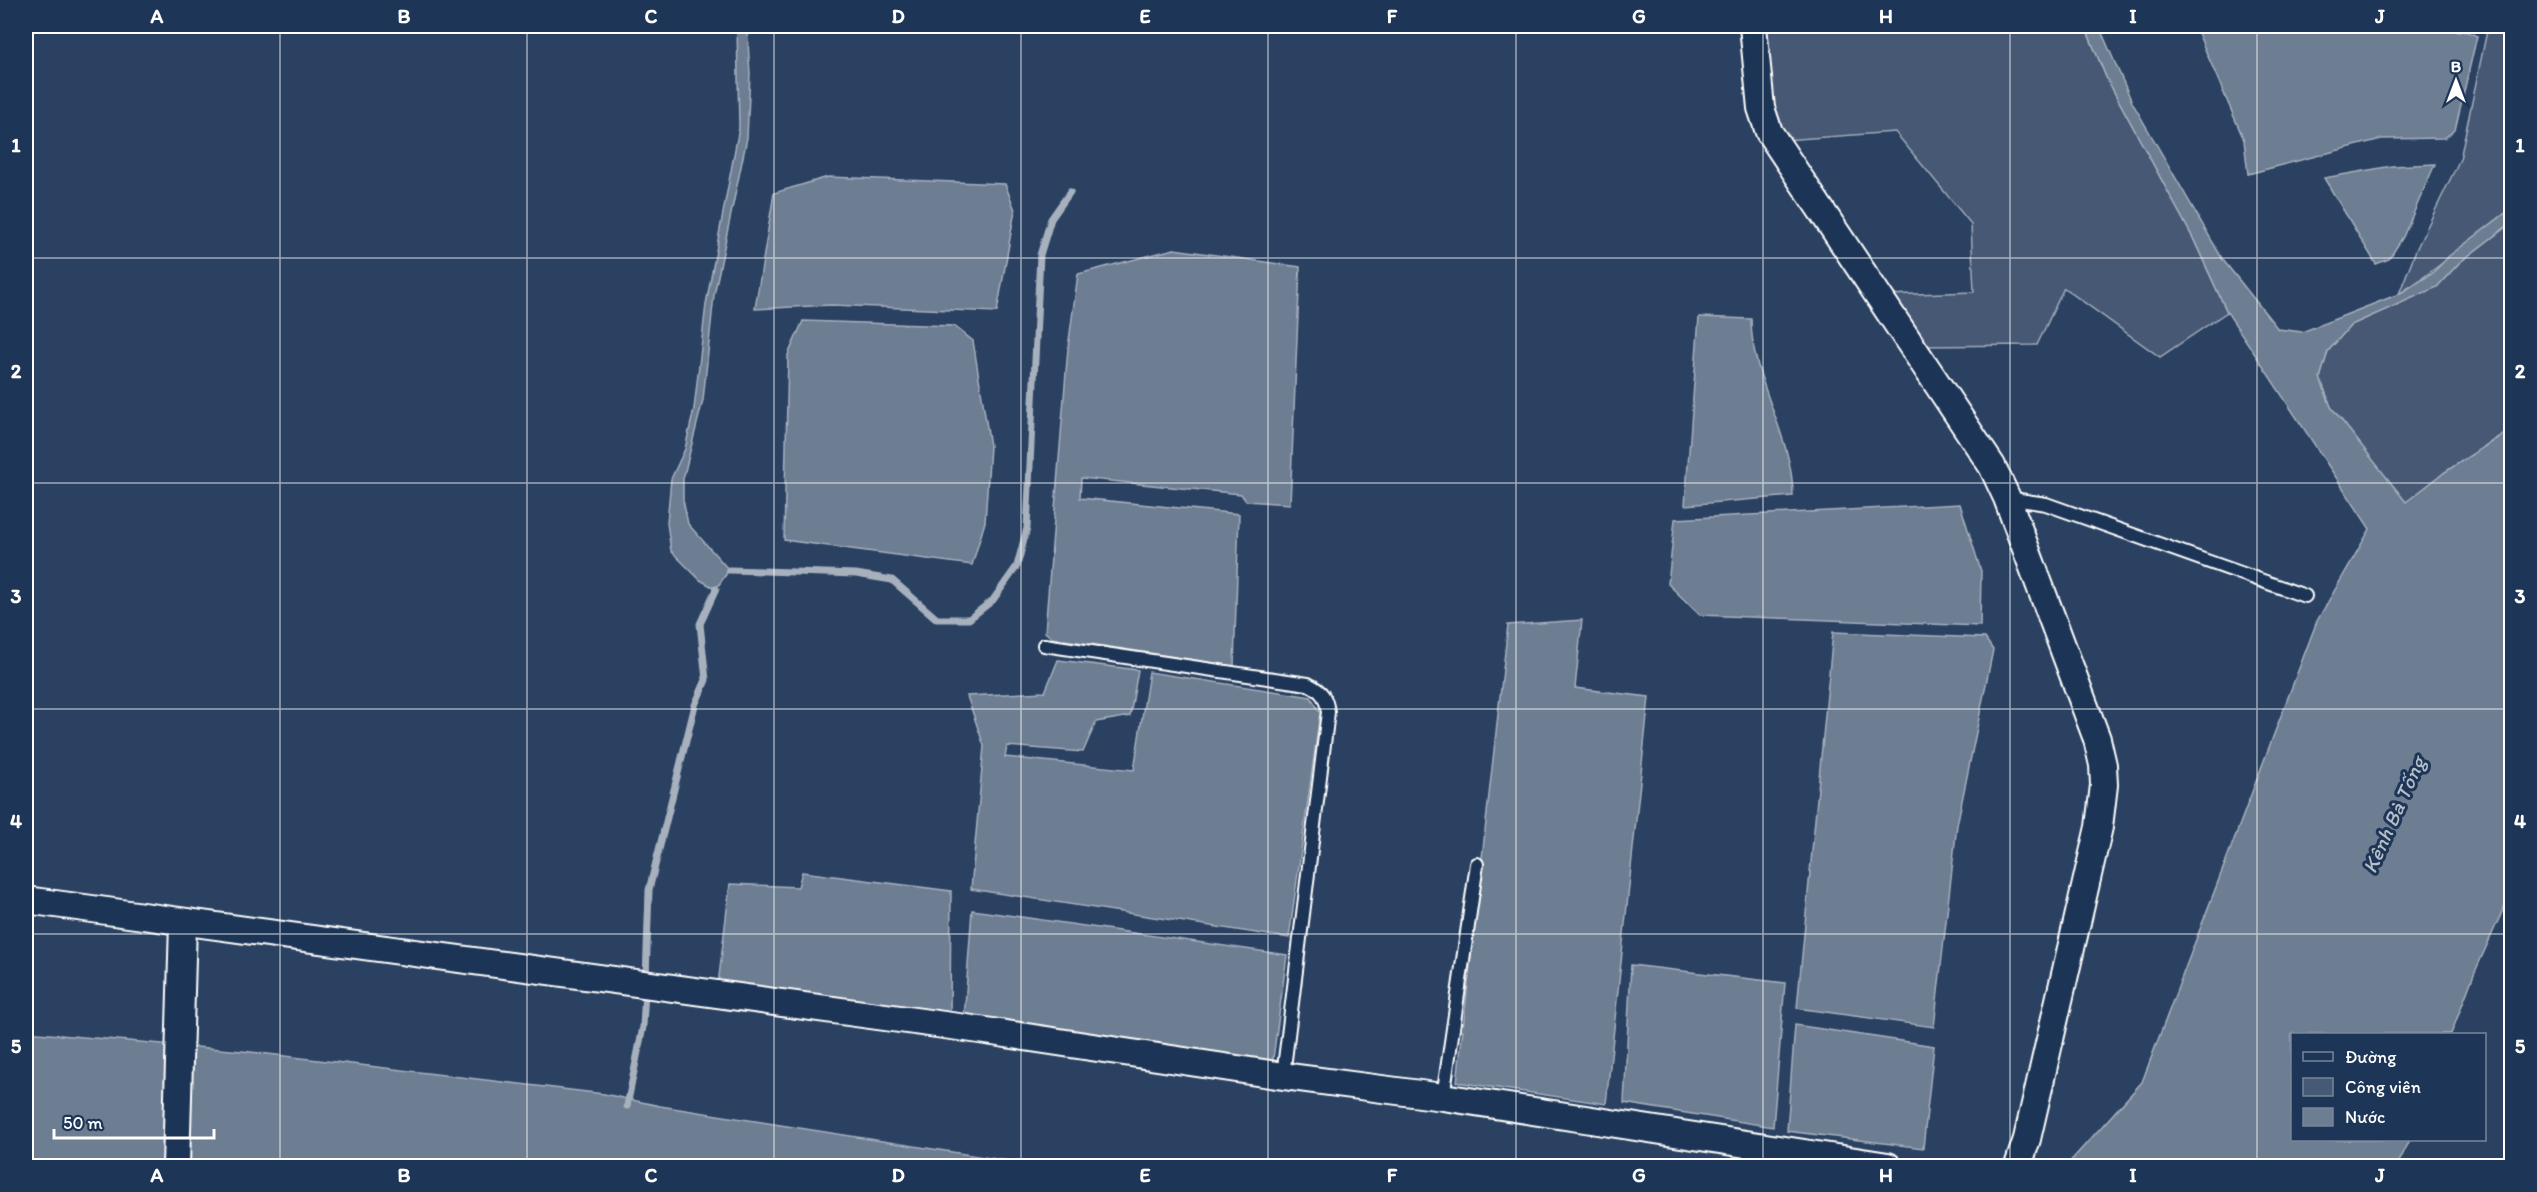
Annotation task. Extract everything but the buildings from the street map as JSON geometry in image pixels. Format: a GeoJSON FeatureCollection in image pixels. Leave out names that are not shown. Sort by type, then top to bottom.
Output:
{"type":"FeatureCollection","features":[{"type":"Feature","properties":{"kind":"street"},"geometry":{"type":"LineString","coordinates":[[1753,26],[1761,108],[1769,132],[1992,466],[2007,498],[2097,739],[2103,765],[2104,785],[2099,827],[2027,1140],[2018,1167]]}},
{"type":"Feature","properties":{"kind":"street"},"geometry":{"type":"LineString","coordinates":[[26,900],[966,1028],[1283,1076],[1443,1097],[1888,1167]]}},
{"type":"Feature","properties":{"kind":"street"},"geometry":{"type":"LineString","coordinates":[[176,1167],[183,923]]}},
{"type":"Feature","properties":{"kind":"lane"},"geometry":{"type":"LineString","coordinates":[[2007,498],[2046,504],[2305,596]]}},
{"type":"Feature","properties":{"kind":"lane"},"geometry":{"type":"LineString","coordinates":[[1044,645],[1308,684],[1320,690],[1326,699],[1328,712],[1283,1076]]}},
{"type":"Feature","properties":{"kind":"lane"},"geometry":{"type":"LineString","coordinates":[[1443,1097],[1478,864]]}},
{"type":"Feature","properties":{"kind":"green space"},"geometry":{"type":"Polygon","coordinates":[[[1760,26],[2085,26],[2106,77],[2193,238],[2227,312],[2160,357],[2064,288],[2037,345],[1921,346],[1886,295],[1974,292],[1971,224],[1895,132],[1784,140],[1775,121],[1760,26]]]}},
{"type":"Feature","properties":{"kind":"green space"},"geometry":{"type":"Polygon","coordinates":[[[2488,26],[2511,26],[2511,209],[2399,294],[2416,250],[2460,159],[2488,26]]]}},
{"type":"Feature","properties":{"kind":"green space"},"geometry":{"type":"Polygon","coordinates":[[[2511,223],[2511,429],[2445,472],[2406,503],[2331,407],[2320,378],[2328,351],[2351,325],[2437,287],[2459,263],[2511,223]]]}},
{"type":"Feature","properties":{"kind":"water"},"geometry":{"type":"Polygon","coordinates":[[[737,26],[747,26],[750,74],[747,138],[714,295],[703,400],[683,479],[683,500],[688,524],[729,570],[716,589],[700,580],[671,551],[667,523],[671,479],[685,449],[694,409],[706,304],[739,128],[737,26]]]}},
{"type":"Feature","properties":{"kind":"water","name":"Kênh Bà Tống"},"geometry":{"type":"Polygon","coordinates":[[[2085,26],[2099,26],[2132,102],[2223,260],[2278,329],[2302,332],[2399,294],[2433,273],[2449,256],[2511,209],[2511,223],[2459,263],[2437,287],[2351,325],[2328,351],[2320,378],[2331,407],[2406,502],[2445,472],[2511,429],[2511,892],[2474,974],[2451,1033],[2291,1033],[2291,1141],[2410,1141],[2397,1166],[2066,1166],[2142,1082],[2317,621],[2370,529],[2227,312],[2193,238],[2106,77],[2085,26]]]}},
{"type":"Feature","properties":{"kind":"water"},"geometry":{"type":"Polygon","coordinates":[[[2195,26],[2423,26],[2468,32],[2477,36],[2455,130],[2444,138],[2381,139],[2248,174],[2244,140],[2195,26]]]}},
{"type":"Feature","properties":{"kind":"water"},"geometry":{"type":"Polygon","coordinates":[[[2435,164],[2403,237],[2389,259],[2376,264],[2324,178],[2392,166],[2435,164]]]}},
{"type":"Feature","properties":{"kind":"water"},"geometry":{"type":"Polygon","coordinates":[[[828,177],[1005,184],[1015,210],[997,312],[831,305],[755,309],[774,193],[828,177]]]}},
{"type":"Feature","properties":{"kind":"water"},"geometry":{"type":"Polygon","coordinates":[[[1174,249],[1300,267],[1290,504],[1246,501],[1241,494],[1081,478],[1080,498],[1239,514],[1234,666],[1052,638],[1045,632],[1068,348],[1078,274],[1174,249]]]}},
{"type":"Feature","properties":{"kind":"water"},"geometry":{"type":"Polygon","coordinates":[[[1699,317],[1751,319],[1758,364],[1786,451],[1793,496],[1685,505],[1699,317]]]}},
{"type":"Feature","properties":{"kind":"water"},"geometry":{"type":"Polygon","coordinates":[[[803,321],[954,326],[973,341],[990,446],[985,522],[972,565],[784,540],[788,355],[803,321]]]}},
{"type":"Feature","properties":{"kind":"water"},"geometry":{"type":"Polygon","coordinates":[[[1960,504],[1981,571],[1980,626],[1700,615],[1668,584],[1675,519],[1960,504]]]}},
{"type":"Feature","properties":{"kind":"water"},"geometry":{"type":"Polygon","coordinates":[[[1582,620],[1575,688],[1649,697],[1606,1104],[1457,1082],[1508,625],[1582,620]]]}},
{"type":"Feature","properties":{"kind":"water"},"geometry":{"type":"Polygon","coordinates":[[[1833,632],[1985,638],[1993,650],[1957,825],[1934,1027],[1797,1008],[1833,632]]]}},
{"type":"Feature","properties":{"kind":"water"},"geometry":{"type":"Polygon","coordinates":[[[1058,660],[1138,670],[1130,716],[1096,722],[1083,752],[1007,746],[1005,757],[1134,770],[1149,672],[1311,697],[1320,713],[1289,938],[971,889],[984,746],[967,696],[1045,692],[1058,660]]]}},
{"type":"Feature","properties":{"kind":"water"},"geometry":{"type":"Polygon","coordinates":[[[802,872],[951,891],[950,1015],[718,985],[730,884],[798,887],[802,872]]]}},
{"type":"Feature","properties":{"kind":"water"},"geometry":{"type":"Polygon","coordinates":[[[972,910],[1287,955],[1272,1066],[964,1019],[972,910]]]}},
{"type":"Feature","properties":{"kind":"water"},"geometry":{"type":"Polygon","coordinates":[[[1631,965],[1785,983],[1773,1127],[1624,1103],[1631,965]]]}},
{"type":"Feature","properties":{"kind":"water"},"geometry":{"type":"Polygon","coordinates":[[[1795,1025],[1934,1046],[1923,1148],[1787,1131],[1795,1025]]]}},
{"type":"Feature","properties":{"kind":"water"},"geometry":{"type":"Polygon","coordinates":[[[26,1032],[242,1051],[604,1094],[660,1106],[1041,1166],[26,1166],[26,1032]]]}},
{"type":"Feature","properties":{"kind":"waterway"},"geometry":{"type":"LineString","coordinates":[[729,570],[856,574],[892,580],[937,619],[969,619],[993,600],[1017,566],[1027,528],[1040,255],[1051,219],[1070,192]]}},
{"type":"Feature","properties":{"kind":"waterway"},"geometry":{"type":"LineString","coordinates":[[646,979],[649,890],[695,705],[706,680],[700,624],[716,589]]}},
{"type":"Feature","properties":{"kind":"waterway"},"geometry":{"type":"LineString","coordinates":[[627,1106],[643,1027],[645,990]]}}]}
